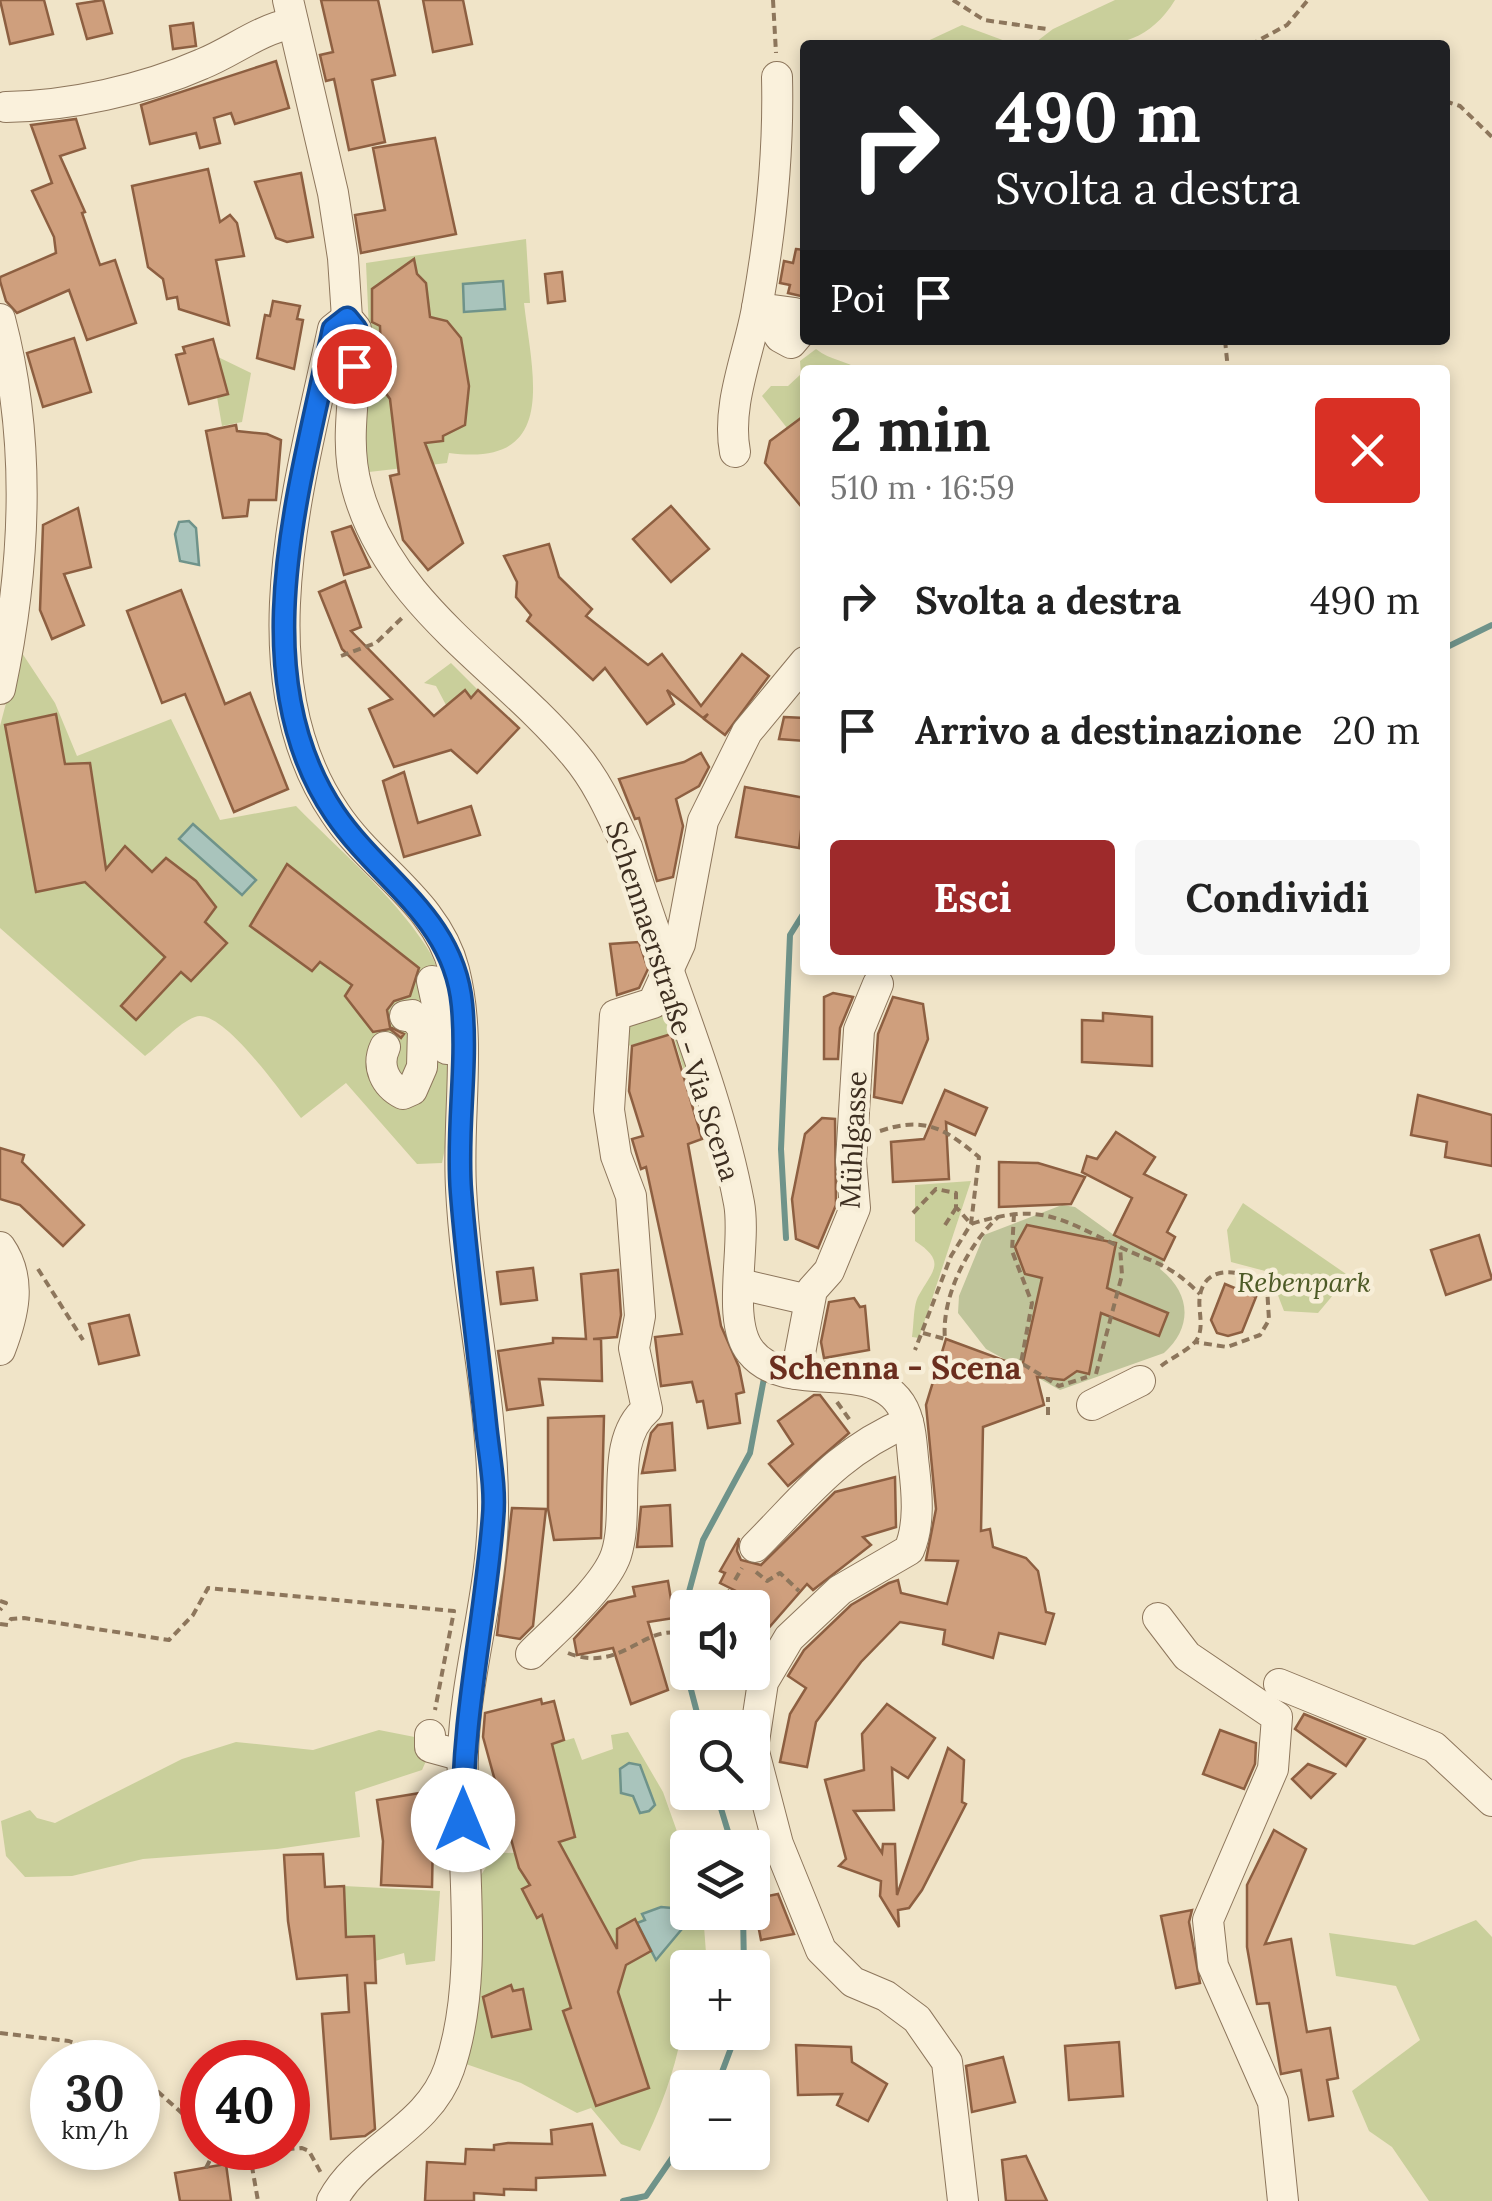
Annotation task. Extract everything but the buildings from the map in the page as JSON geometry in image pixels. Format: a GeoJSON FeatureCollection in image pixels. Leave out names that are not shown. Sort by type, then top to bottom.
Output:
{"type":"FeatureCollection","features":[{"type":"Feature","properties":{"kind":"street"},"geometry":{"type":"LineString","coordinates":[[2,109],[74,100],[180,72],[291,12]]}},
{"type":"Feature","properties":{"kind":"street","name":"Schennaerstraße - Via Scena"},"geometry":{"type":"LineString","coordinates":[[291,12],[333,192],[347,318],[356,329],[350,439],[357,490],[374,532],[420,605],[515,692],[585,769],[627,847],[734,1178],[740,1210],[740,1322],[745,1343],[756,1358],[786,1372]]}},
{"type":"Feature","properties":{"kind":"street"},"geometry":{"type":"LineString","coordinates":[[735,452],[735,406],[764,317],[778,166],[776,78]]}},
{"type":"Feature","properties":{"kind":"street"},"geometry":{"type":"LineString","coordinates":[[326,2191],[419,2118],[450,2066],[464,2005],[463,1756],[493,1500],[461,1191],[462,1001],[450,956],[428,915],[356,842],[320,791],[304,750],[287,684],[285,614],[301,487],[333,329],[347,318]]}},
{"type":"Feature","properties":{"kind":"street"},"geometry":{"type":"LineString","coordinates":[[0,319],[16,387],[23,487],[19,572],[0,688]]}},
{"type":"Feature","properties":{"kind":"street"},"geometry":{"type":"LineString","coordinates":[[531,1654],[586,1597],[615,1558],[623,1521],[627,1435],[647,1409],[634,1348],[640,1316],[634,1228],[630,1196],[616,1156],[609,1067],[615,1015],[652,1003],[680,944],[703,821],[747,732],[800,668]]}},
{"type":"Feature","properties":{"kind":"street"},"geometry":{"type":"LineString","coordinates":[[432,981],[442,1012],[450,1076]]}},
{"type":"Feature","properties":{"kind":"street","name":"Mühlgasse"},"geometry":{"type":"LineString","coordinates":[[786,1372],[810,1295],[829,1271],[855,1208],[851,1161],[859,1030],[878,984]]}},
{"type":"Feature","properties":{"kind":"street"},"geometry":{"type":"LineString","coordinates":[[385,1047],[381,1067],[385,1078],[403,1094],[412,1090],[422,1066],[423,1028],[412,1015],[405,1016]]}},
{"type":"Feature","properties":{"kind":"street"},"geometry":{"type":"LineString","coordinates":[[0,1248],[8,1259],[15,1289],[0,1350]]}},
{"type":"Feature","properties":{"kind":"street"},"geometry":{"type":"LineString","coordinates":[[740,1284],[810,1295]]}},
{"type":"Feature","properties":{"kind":"street"},"geometry":{"type":"LineString","coordinates":[[786,1372],[874,1383],[892,1395],[908,1422],[916,1517],[909,1550],[863,1574],[817,1608],[789,1638],[762,1682],[753,1728],[758,1778],[778,1844],[820,1950],[853,1982],[886,1996],[917,2019],[947,2062],[963,2201]]}},
{"type":"Feature","properties":{"kind":"street"},"geometry":{"type":"LineString","coordinates":[[1092,1405],[1140,1380]]}},
{"type":"Feature","properties":{"kind":"street"},"geometry":{"type":"LineString","coordinates":[[750,1555],[815,1481],[867,1440],[908,1422]]}},
{"type":"Feature","properties":{"kind":"street"},"geometry":{"type":"LineString","coordinates":[[1158,1618],[1187,1656],[1277,1718],[1279,1726],[1273,1768],[1208,1920],[1213,1966],[1273,2102],[1283,2201]]}},
{"type":"Feature","properties":{"kind":"street"},"geometry":{"type":"LineString","coordinates":[[1279,1684],[1434,1747],[1492,1801]]}},
{"type":"Feature","properties":{"kind":"street"},"geometry":{"type":"LineString","coordinates":[[430,1735],[430,1747],[463,1756]]}},
{"type":"Feature","properties":{"kind":"path"},"geometry":{"type":"LineString","coordinates":[[774,0],[776,78]]}},
{"type":"Feature","properties":{"kind":"path"},"geometry":{"type":"LineString","coordinates":[[953,0],[984,20],[1047,29]]}},
{"type":"Feature","properties":{"kind":"path"},"geometry":{"type":"LineString","coordinates":[[1259,40],[1288,24],[1308,0]]}},
{"type":"Feature","properties":{"kind":"path"},"geometry":{"type":"LineString","coordinates":[[1450,103],[1460,106],[1492,136]]}},
{"type":"Feature","properties":{"kind":"path"},"geometry":{"type":"LineString","coordinates":[[341,656],[376,643],[420,605]]}},
{"type":"Feature","properties":{"kind":"path"},"geometry":{"type":"LineString","coordinates":[[906,1122],[947,1130],[979,1157],[971,1224],[951,1256],[915,1350]]}},
{"type":"Feature","properties":{"kind":"path"},"geometry":{"type":"LineString","coordinates":[[913,1213],[936,1189],[956,1193],[956,1207],[944,1225]]}},
{"type":"Feature","properties":{"kind":"path"},"geometry":{"type":"LineString","coordinates":[[956,1207],[971,1224]]}},
{"type":"Feature","properties":{"kind":"path"},"geometry":{"type":"LineString","coordinates":[[971,1224],[1002,1214],[1058,1215],[1120,1247],[1170,1266],[1200,1294]]}},
{"type":"Feature","properties":{"kind":"path"},"geometry":{"type":"LineString","coordinates":[[923,1332],[945,1339],[943,1323],[958,1276],[980,1234],[1002,1214]]}},
{"type":"Feature","properties":{"kind":"path"},"geometry":{"type":"LineString","coordinates":[[1014,1214],[1012,1251],[1032,1304],[1021,1363],[1052,1384],[1097,1373],[1122,1274],[1120,1247]]}},
{"type":"Feature","properties":{"kind":"path"},"geometry":{"type":"LineString","coordinates":[[36,1266],[83,1340]]}},
{"type":"Feature","properties":{"kind":"path"},"geometry":{"type":"LineString","coordinates":[[1140,1380],[1195,1342],[1200,1333],[1200,1294],[1214,1277],[1230,1271],[1252,1274],[1267,1286],[1269,1320],[1260,1334],[1248,1342],[1227,1347],[1195,1342]]}},
{"type":"Feature","properties":{"kind":"path"},"geometry":{"type":"LineString","coordinates":[[1048,1397],[1048,1416]]}},
{"type":"Feature","properties":{"kind":"path"},"geometry":{"type":"LineString","coordinates":[[840,1407],[860,1433]]}},
{"type":"Feature","properties":{"kind":"path"},"geometry":{"type":"LineString","coordinates":[[750,1555],[767,1581],[780,1573],[817,1608]]}},
{"type":"Feature","properties":{"kind":"path"},"geometry":{"type":"LineString","coordinates":[[0,1624],[8,1626],[11,1619],[24,1618],[169,1640],[208,1588],[454,1610],[430,1735]]}},
{"type":"Feature","properties":{"kind":"path"},"geometry":{"type":"LineString","coordinates":[[0,1601],[6,1603],[0,1610]]}},
{"type":"Feature","properties":{"kind":"path"},"geometry":{"type":"LineString","coordinates":[[664,1632],[670,1633]]}},
{"type":"Feature","properties":{"kind":"path"},"geometry":{"type":"LineString","coordinates":[[0,2033],[60,2040]]}},
{"type":"Feature","properties":{"kind":"path"},"geometry":{"type":"LineString","coordinates":[[160,2094],[180,2111]]}},
{"type":"Feature","properties":{"kind":"path"},"geometry":{"type":"LineString","coordinates":[[310,2153],[326,2191]]}},
{"type":"Feature","properties":{"kind":"path"},"geometry":{"type":"LineString","coordinates":[[252,2170],[258,2201]]}},
{"type":"Feature","properties":{"kind":"green space"},"geometry":{"type":"Polygon","coordinates":[[[1115,0],[1175,0],[1146,31],[1126,40],[1039,40],[1053,29],[1115,0]]]}},
{"type":"Feature","properties":{"kind":"green space"},"geometry":{"type":"Polygon","coordinates":[[[962,25],[1002,40],[930,40],[962,25]]]}},
{"type":"Feature","properties":{"kind":"green space"},"geometry":{"type":"Polygon","coordinates":[[[526,239],[530,303],[524,303],[533,386],[524,431],[509,446],[484,454],[449,453],[447,463],[369,472],[361,417],[370,353],[366,263],[526,239]]]}},
{"type":"Feature","properties":{"kind":"green space"},"geometry":{"type":"Polygon","coordinates":[[[816,349],[851,365],[800,365],[800,361],[816,349]]]}},
{"type":"Feature","properties":{"kind":"green space"},"geometry":{"type":"Polygon","coordinates":[[[218,357],[251,373],[242,422],[222,426],[217,397],[228,393],[218,357]]]}},
{"type":"Feature","properties":{"kind":"green space"},"geometry":{"type":"Polygon","coordinates":[[[800,375],[800,419],[787,428],[762,396],[771,386],[788,386],[800,375]]]}},
{"type":"Feature","properties":{"kind":"green space"},"geometry":{"type":"Polygon","coordinates":[[[20,650],[55,703],[77,756],[171,719],[220,820],[296,806],[397,908],[426,946],[444,993],[451,1083],[442,1163],[417,1164],[346,1083],[301,1118],[236,1039],[207,1017],[189,1020],[145,1056],[0,928],[0,726],[20,650]]]}},
{"type":"Feature","properties":{"kind":"green space"},"geometry":{"type":"Polygon","coordinates":[[[451,663],[478,690],[471,698],[464,691],[446,705],[436,686],[424,683],[451,663]]]}},
{"type":"Feature","properties":{"kind":"green space"},"geometry":{"type":"Polygon","coordinates":[[[669,1005],[695,1083],[688,1085],[673,1034],[616,1049],[619,1019],[669,1005]]]}},
{"type":"Feature","properties":{"kind":"green space"},"geometry":{"type":"Polygon","coordinates":[[[971,1181],[919,1338],[912,1337],[917,1299],[934,1266],[931,1255],[915,1241],[915,1185],[971,1181]]]}},
{"type":"Feature","properties":{"kind":"green space","name":"Rebenpark"},"geometry":{"type":"Polygon","coordinates":[[[1243,1203],[1349,1276],[1318,1313],[1284,1311],[1269,1272],[1231,1262],[1227,1230],[1243,1203]]]}},
{"type":"Feature","properties":{"kind":"green space"},"geometry":{"type":"Polygon","coordinates":[[[1062,1205],[1075,1207],[1114,1235],[1164,1260],[1160,1269],[1183,1299],[1184,1321],[1164,1353],[1060,1390],[986,1349],[958,1313],[959,1296],[984,1235],[1062,1205]]]}},
{"type":"Feature","properties":{"kind":"green space"},"geometry":{"type":"Polygon","coordinates":[[[379,1730],[435,1741],[422,1770],[355,1792],[360,1837],[277,1849],[143,1859],[72,1876],[25,1877],[6,1856],[1,1821],[30,1810],[37,1818],[55,1823],[182,1759],[236,1742],[313,1750],[379,1730]]]}},
{"type":"Feature","properties":{"kind":"green space"},"geometry":{"type":"Polygon","coordinates":[[[628,1732],[663,1792],[677,1830],[670,1830],[670,1930],[704,1930],[706,1950],[670,1950],[670,2050],[677,2050],[660,2107],[640,2151],[621,2144],[591,2108],[577,2113],[521,2083],[463,2063],[477,1981],[481,1875],[492,1858],[475,1852],[515,1853],[575,1838],[552,1744],[574,1738],[582,1760],[613,1749],[611,1735],[628,1732]]]}},
{"type":"Feature","properties":{"kind":"green space"},"geometry":{"type":"Polygon","coordinates":[[[344,1886],[440,1891],[435,1961],[406,1965],[404,1953],[375,1961],[374,1936],[346,1937],[344,1886]]]}},
{"type":"Feature","properties":{"kind":"green space"},"geometry":{"type":"Polygon","coordinates":[[[1476,1920],[1492,1937],[1492,2201],[1429,2201],[1392,2147],[1369,2131],[1352,2091],[1420,2040],[1396,1986],[1336,1976],[1329,1933],[1414,1945],[1476,1920]]]}},
{"type":"Feature","properties":{"kind":"water"},"geometry":{"type":"Polygon","coordinates":[[[503,281],[505,309],[464,312],[463,284],[503,281]]]}},
{"type":"Feature","properties":{"kind":"water"},"geometry":{"type":"Polygon","coordinates":[[[189,521],[196,528],[199,565],[180,561],[175,534],[179,522],[189,521]]]}},
{"type":"Feature","properties":{"kind":"water"},"geometry":{"type":"Polygon","coordinates":[[[193,824],[256,880],[242,895],[179,839],[193,824]]]}},
{"type":"Feature","properties":{"kind":"water"},"geometry":{"type":"Polygon","coordinates":[[[629,1763],[640,1765],[655,1805],[649,1811],[640,1813],[633,1796],[621,1793],[620,1769],[629,1763]]]}},
{"type":"Feature","properties":{"kind":"water"},"geometry":{"type":"Polygon","coordinates":[[[670,1908],[670,1930],[681,1930],[656,1960],[637,1923],[645,1920],[642,1914],[670,1908]]]}},
{"type":"Feature","properties":{"kind":"waterway"},"geometry":{"type":"LineString","coordinates":[[1450,646],[1492,625]]}},
{"type":"Feature","properties":{"kind":"waterway"},"geometry":{"type":"LineString","coordinates":[[786,1238],[781,1149],[790,935],[800,919]]}},
{"type":"Feature","properties":{"kind":"waterway"},"geometry":{"type":"LineString","coordinates":[[696,1710],[677,1636],[703,1540],[750,1453],[764,1378]]}},
{"type":"Feature","properties":{"kind":"waterway"},"geometry":{"type":"LineString","coordinates":[[721,1810],[728,1830]]}},
{"type":"Feature","properties":{"kind":"waterway"},"geometry":{"type":"LineString","coordinates":[[743,1930],[744,1950]]}},
{"type":"Feature","properties":{"kind":"waterway"},"geometry":{"type":"LineString","coordinates":[[723,2070],[730,2050]]}},
{"type":"Feature","properties":{"kind":"waterway"},"geometry":{"type":"LineString","coordinates":[[623,2201],[646,2196],[670,2161]]}},
{"type":"Feature","properties":{"kind":"district","name":"Schenna - Scena"},"geometry":{"type":"Point","coordinates":[895,1367]}},
{"type":"Feature","properties":{"kind":"route"},"geometry":{"type":"LineString","coordinates":[[354,366],[356,329],[347,318],[333,329],[301,487],[290,562],[284,647],[292,711],[320,791],[356,842],[428,915],[450,956],[462,1001],[461,1191],[493,1485],[493,1517],[464,1738],[463,1820]]}}]}
